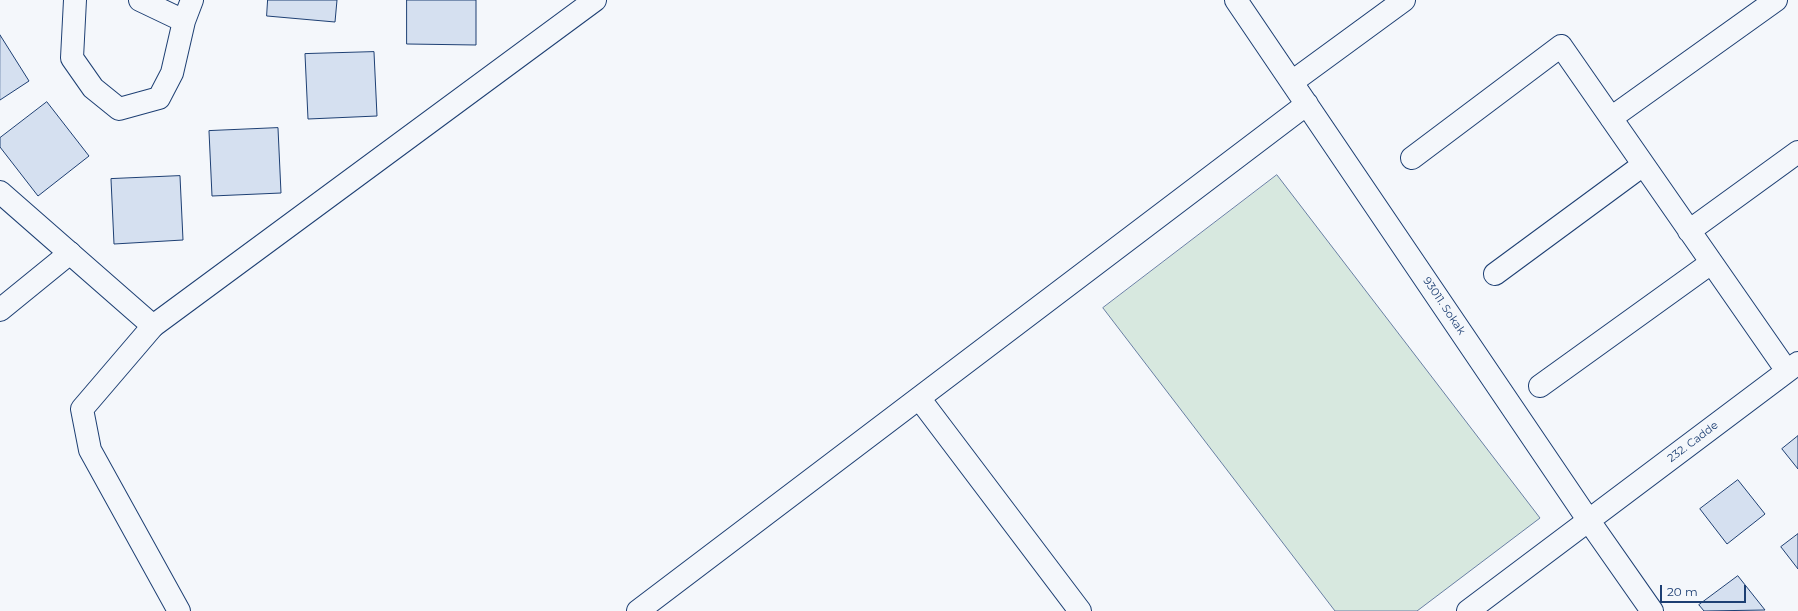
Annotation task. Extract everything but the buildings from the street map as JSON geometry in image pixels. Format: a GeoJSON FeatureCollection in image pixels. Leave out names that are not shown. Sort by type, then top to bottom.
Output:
{"type":"FeatureCollection","features":[{"type":"Feature","properties":{"kind":"street"},"geometry":{"type":"LineString","coordinates":[[75,0],[72,58],[94,88],[119,109],[159,98],[172,73],[184,21],[192,0]]}},
{"type":"Feature","properties":{"kind":"street"},"geometry":{"type":"LineString","coordinates":[[140,0],[184,21]]}},
{"type":"Feature","properties":{"kind":"street"},"geometry":{"type":"LineString","coordinates":[[179,611],[90,450],[82,409],[153,326],[595,0]]}},
{"type":"Feature","properties":{"kind":"street","name":"93011. Sokak"},"geometry":{"type":"LineString","coordinates":[[1236,0],[1589,521],[1652,611]]}},
{"type":"Feature","properties":{"kind":"street"},"geometry":{"type":"LineString","coordinates":[[1292,82],[1404,0]]}},
{"type":"Feature","properties":{"kind":"street"},"geometry":{"type":"LineString","coordinates":[[1611,118],[1776,0]]}},
{"type":"Feature","properties":{"kind":"street"},"geometry":{"type":"LineString","coordinates":[[1412,158],[1561,46],[1712,263],[1792,367]]}},
{"type":"Feature","properties":{"kind":"street"},"geometry":{"type":"LineString","coordinates":[[638,611],[1307,104]]}},
{"type":"Feature","properties":{"kind":"street"},"geometry":{"type":"LineString","coordinates":[[1689,231],[1798,152]]}},
{"type":"Feature","properties":{"kind":"street"},"geometry":{"type":"LineString","coordinates":[[1495,274],[1643,165]]}},
{"type":"Feature","properties":{"kind":"street"},"geometry":{"type":"LineString","coordinates":[[0,192],[153,326]]}},
{"type":"Feature","properties":{"kind":"street"},"geometry":{"type":"LineString","coordinates":[[0,310],[70,253]]}},
{"type":"Feature","properties":{"kind":"street"},"geometry":{"type":"LineString","coordinates":[[1540,386],[1712,263]]}},
{"type":"Feature","properties":{"kind":"street","name":"232. Cadde"},"geometry":{"type":"LineString","coordinates":[[1468,611],[1792,367]]}},
{"type":"Feature","properties":{"kind":"street"},"geometry":{"type":"LineString","coordinates":[[919,398],[1080,611]]}},
{"type":"Feature","properties":{"kind":"shaded area"},"geometry":{"type":"Polygon","coordinates":[[[1277,175],[1540,518],[1417,611],[1335,611],[1103,308],[1277,175]]]}}]}
